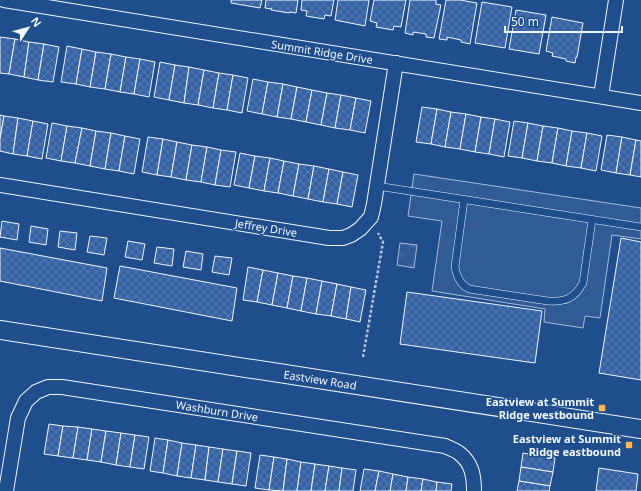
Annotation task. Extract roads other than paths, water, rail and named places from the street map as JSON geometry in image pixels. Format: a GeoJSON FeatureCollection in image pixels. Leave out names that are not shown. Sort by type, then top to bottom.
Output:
{"type":"FeatureCollection","features":[{"type":"Feature","properties":{"kind":"street","name":"Summit Ridge Drive"},"geometry":{"type":"LineString","coordinates":[[4,0],[641,103]]}},
{"type":"Feature","properties":{"kind":"street"},"geometry":{"type":"LineString","coordinates":[[601,96],[616,0]]}},
{"type":"Feature","properties":{"kind":"street","name":"Jeffrey Drive"},"geometry":{"type":"LineString","coordinates":[[0,185],[329,238],[343,238],[360,229],[371,216],[396,63]]}},
{"type":"Feature","properties":{"kind":"street","name":"Eastview Road"},"geometry":{"type":"LineString","coordinates":[[0,330],[641,429]]}},
{"type":"Feature","properties":{"kind":"street","name":"Washburn Drive"},"geometry":{"type":"LineString","coordinates":[[6,491],[20,412],[26,401],[36,392],[48,387],[62,387],[445,446],[459,453],[469,463],[474,476],[474,491]]}},
{"type":"Feature","properties":{"kind":"lane"},"geometry":{"type":"LineString","coordinates":[[377,186],[641,227]]}},
{"type":"Feature","properties":{"kind":"lane"},"geometry":{"type":"LineString","coordinates":[[464,200],[454,267],[459,281],[469,290],[548,302],[559,302],[574,296],[583,283],[592,220]]}},
{"type":"Feature","properties":{"kind":"place","name":"Eastview at Summit Ridge westbound"},"geometry":{"type":"Point","coordinates":[602,408]}},
{"type":"Feature","properties":{"kind":"place","name":"Eastview at Summit Ridge eastbound"},"geometry":{"type":"Point","coordinates":[629,445]}}]}
